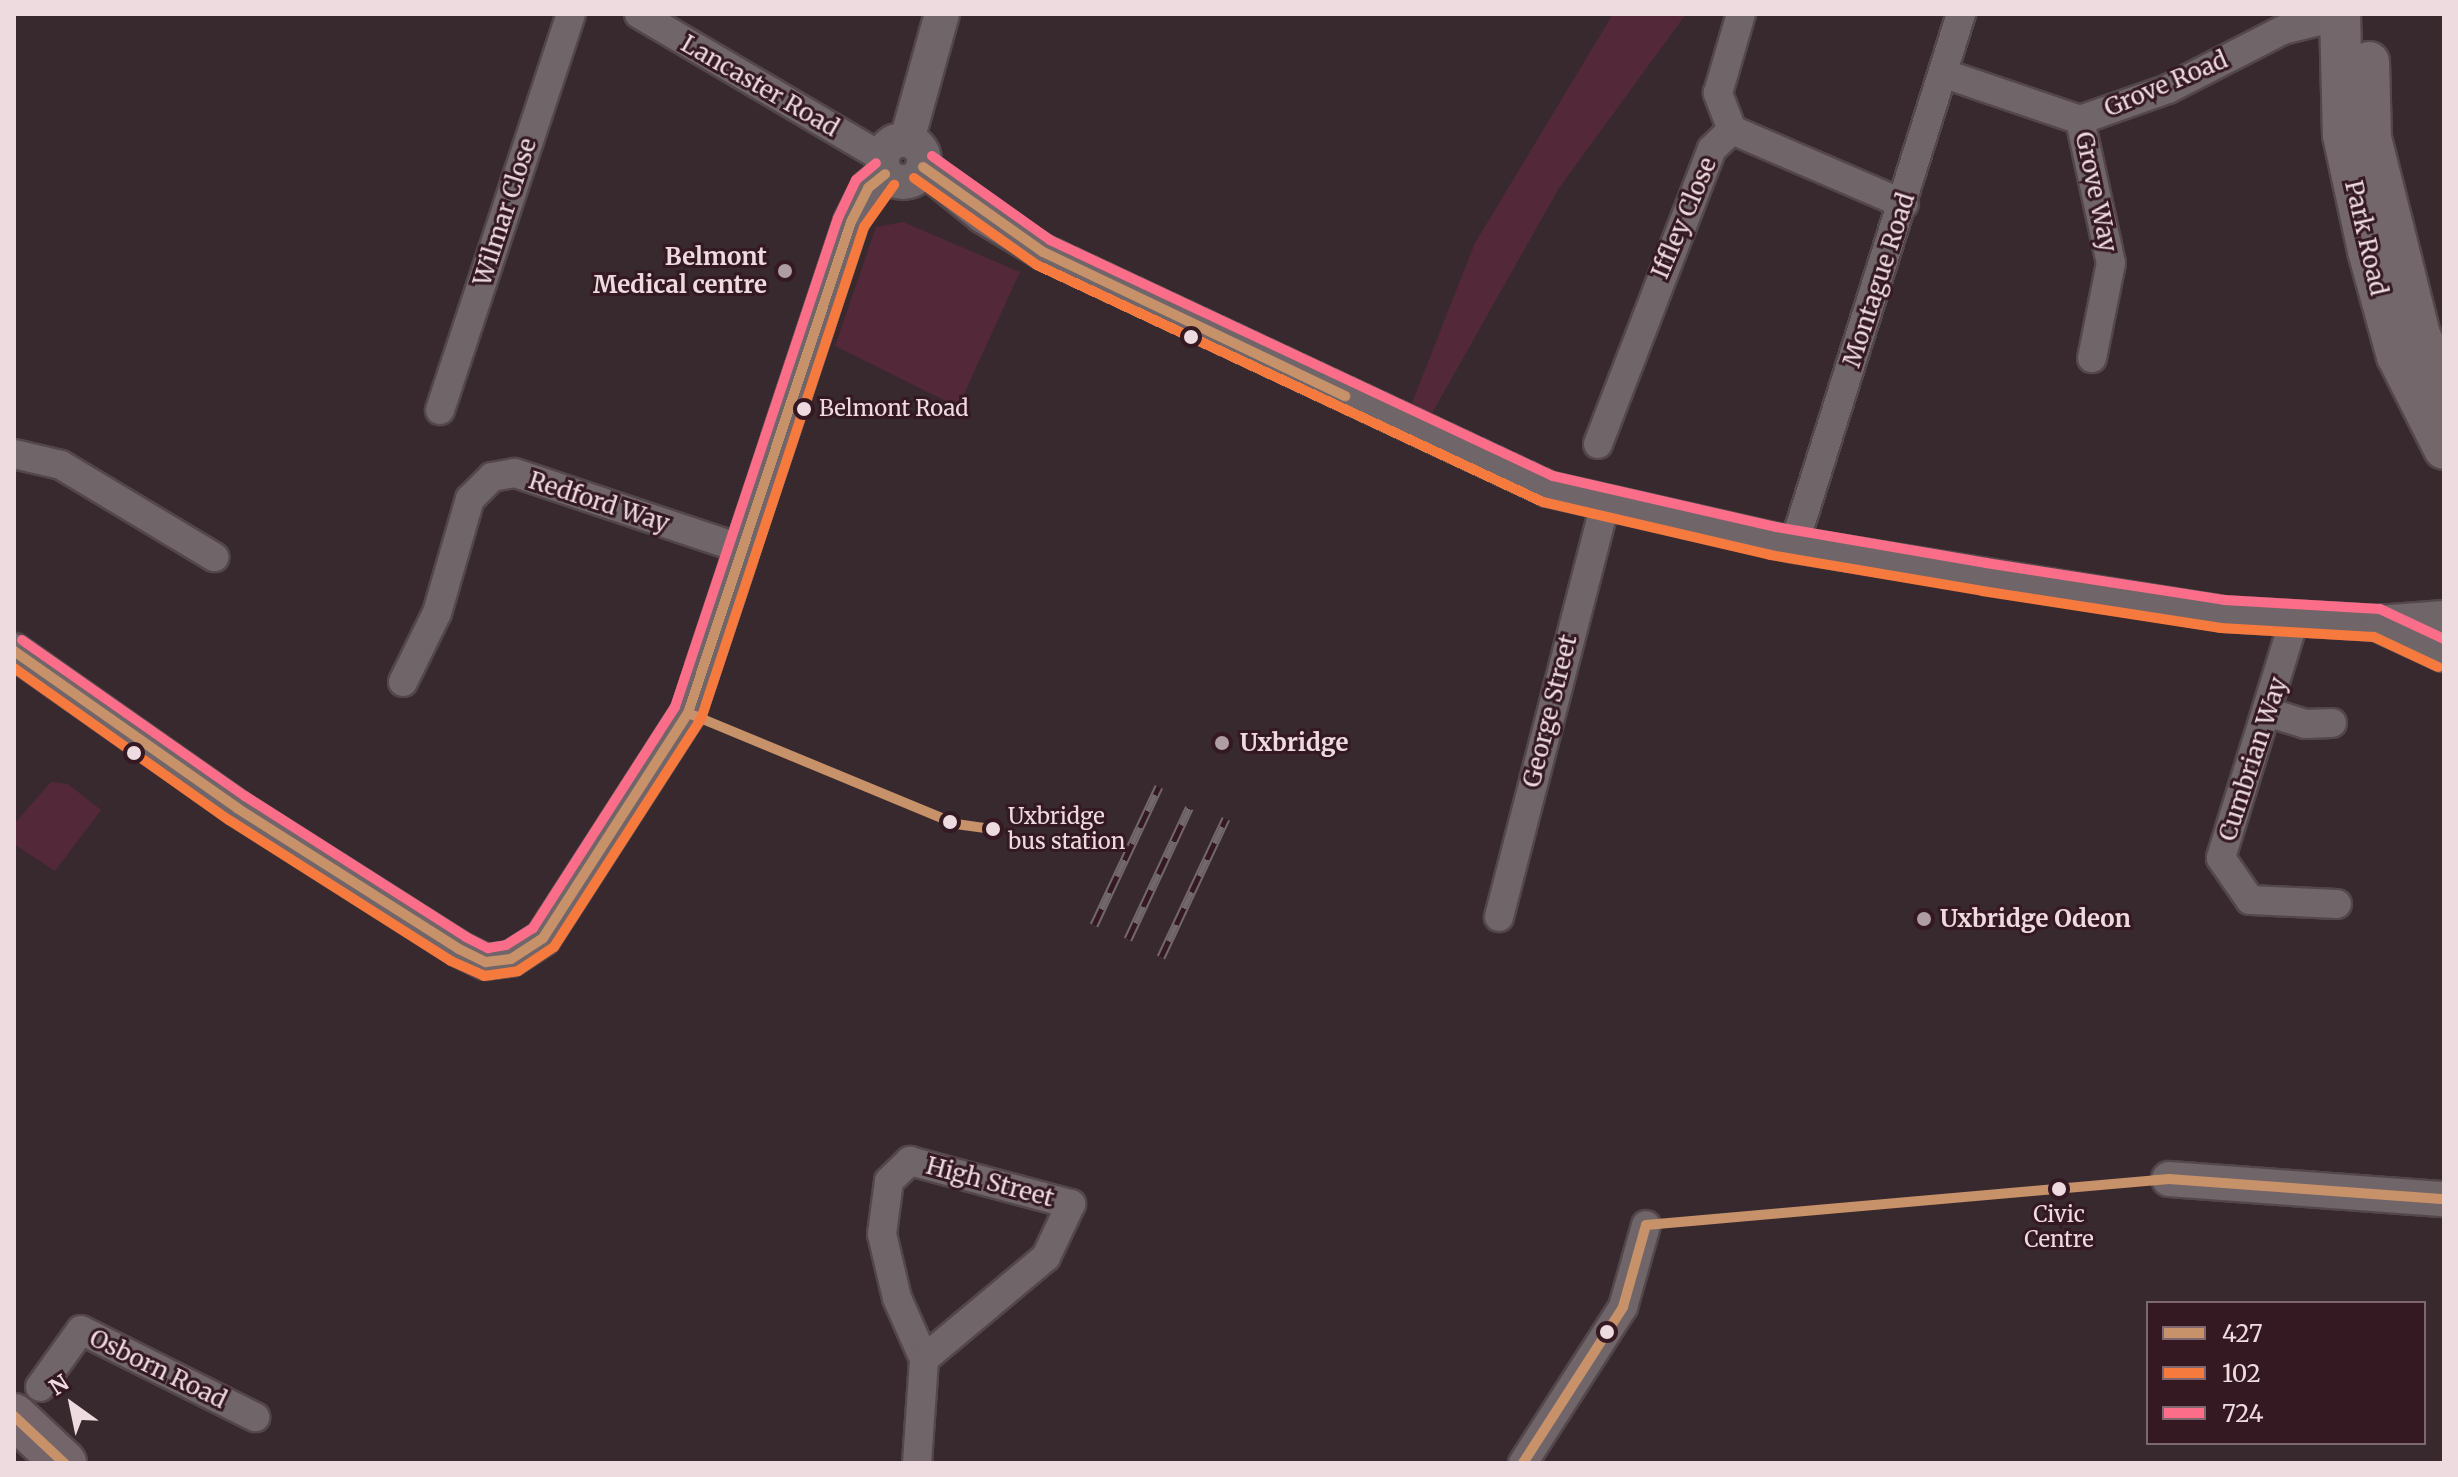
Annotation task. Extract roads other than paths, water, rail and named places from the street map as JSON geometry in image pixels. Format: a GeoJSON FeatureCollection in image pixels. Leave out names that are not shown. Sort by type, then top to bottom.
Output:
{"type":"FeatureCollection","features":[{"type":"Feature","properties":{"kind":"main road","name":"Park Road"},"geometry":{"type":"LineString","coordinates":[[2349,15],[2371,138],[2420,335],[2444,388]]}},
{"type":"Feature","properties":{"kind":"main road","name":"Park Road"},"geometry":{"type":"LineString","coordinates":[[2349,15],[2343,135],[2368,251],[2397,356],[2444,449]]}},
{"type":"Feature","properties":{"kind":"main road"},"geometry":{"type":"LineString","coordinates":[[27,1402],[64,1463]]}},
{"type":"Feature","properties":{"kind":"main road"},"geometry":{"type":"LineString","coordinates":[[14,1454],[24,1463]]}},
{"type":"Feature","properties":{"kind":"street","name":"Wilmar Close"},"geometry":{"type":"LineString","coordinates":[[440,410],[571,14]]}},
{"type":"Feature","properties":{"kind":"street","name":"Lancaster Road"},"geometry":{"type":"LineString","coordinates":[[639,14],[899,160]]}},
{"type":"Feature","properties":{"kind":"street"},"geometry":{"type":"LineString","coordinates":[[14,651],[237,808],[459,949],[486,962],[511,959],[543,938],[688,713],[739,548],[851,222],[868,188],[899,160],[942,14]]}},
{"type":"Feature","properties":{"kind":"street"},"geometry":{"type":"LineString","coordinates":[[1732,130],[1718,93],[1741,14]]}},
{"type":"Feature","properties":{"kind":"street","name":"Montague Road"},"geometry":{"type":"LineString","coordinates":[[1794,545],[1945,74],[1961,14]]}},
{"type":"Feature","properties":{"kind":"street","name":"Grove Road"},"geometry":{"type":"LineString","coordinates":[[1945,74],[2080,120],[2168,89],[2283,30],[2349,15]]}},
{"type":"Feature","properties":{"kind":"street","name":"Grove Way"},"geometry":{"type":"LineString","coordinates":[[2080,120],[2111,263],[2092,358]]}},
{"type":"Feature","properties":{"kind":"street","name":"Iffley Close"},"geometry":{"type":"LineString","coordinates":[[1598,444],[1712,149],[1732,130],[1904,204]]}},
{"type":"Feature","properties":{"kind":"street"},"geometry":{"type":"LineString","coordinates":[[899,160],[1043,252],[1418,433],[1548,489],[1605,505],[1794,545],[2223,614],[2378,623],[2444,618]]}},
{"type":"Feature","properties":{"kind":"street"},"geometry":{"type":"LineString","coordinates":[[14,454],[61,465],[214,557]]}},
{"type":"Feature","properties":{"kind":"street","name":"Redford Way"},"geometry":{"type":"LineString","coordinates":[[403,682],[437,613],[470,499],[492,477],[515,473],[739,548]]}},
{"type":"Feature","properties":{"kind":"street","name":"George Street"},"geometry":{"type":"LineString","coordinates":[[1499,917],[1605,505]]}},
{"type":"Feature","properties":{"kind":"street","name":"Cumbrian Way"},"geometry":{"type":"LineString","coordinates":[[2295,617],[2270,713],[2256,734],[2221,858],[2250,900],[2337,904]]}},
{"type":"Feature","properties":{"kind":"street"},"geometry":{"type":"LineString","coordinates":[[2378,623],[2444,654]]}},
{"type":"Feature","properties":{"kind":"street"},"geometry":{"type":"LineString","coordinates":[[2270,713],[2305,724],[2332,723]]}},
{"type":"Feature","properties":{"kind":"street","name":"High Street"},"geometry":{"type":"LineString","coordinates":[[910,1161],[1071,1204],[1046,1257],[924,1359],[897,1298],[882,1234],[889,1181],[910,1161]]}},
{"type":"Feature","properties":{"kind":"street"},"geometry":{"type":"LineString","coordinates":[[2169,1179],[2444,1199]]}},
{"type":"Feature","properties":{"kind":"street"},"geometry":{"type":"LineString","coordinates":[[1523,1463],[1623,1307],[1646,1225]]}},
{"type":"Feature","properties":{"kind":"street","name":"Osborn Road"},"geometry":{"type":"LineString","coordinates":[[27,1402],[81,1330],[255,1417]]}},
{"type":"Feature","properties":{"kind":"street"},"geometry":{"type":"LineString","coordinates":[[917,1463],[924,1359]]}},
{"type":"Feature","properties":{"kind":"railway"},"geometry":{"type":"LineString","coordinates":[[1094,925],[1159,786]]}},
{"type":"Feature","properties":{"kind":"railway"},"geometry":{"type":"LineString","coordinates":[[1128,939],[1189,808]]}},
{"type":"Feature","properties":{"kind":"railway"},"geometry":{"type":"LineString","coordinates":[[1161,957],[1226,818]]}},
{"type":"Feature","properties":{"kind":"place","name":"Belmont Medical centre"},"geometry":{"type":"Point","coordinates":[785,271]}},
{"type":"Feature","properties":{"kind":"place","name":"Belmont Road"},"geometry":{"type":"Point","coordinates":[804,409]}},
{"type":"Feature","properties":{"kind":"place","name":"Uxbridge"},"geometry":{"type":"Point","coordinates":[1222,743]}},
{"type":"Feature","properties":{"kind":"place","name":"Uxbridge bus station"},"geometry":{"type":"Point","coordinates":[993,829]}},
{"type":"Feature","properties":{"kind":"place","name":"Uxbridge Odeon"},"geometry":{"type":"Point","coordinates":[1924,919]}},
{"type":"Feature","properties":{"kind":"place","name":"Civic Centre"},"geometry":{"type":"Point","coordinates":[2059,1189]}}]}
